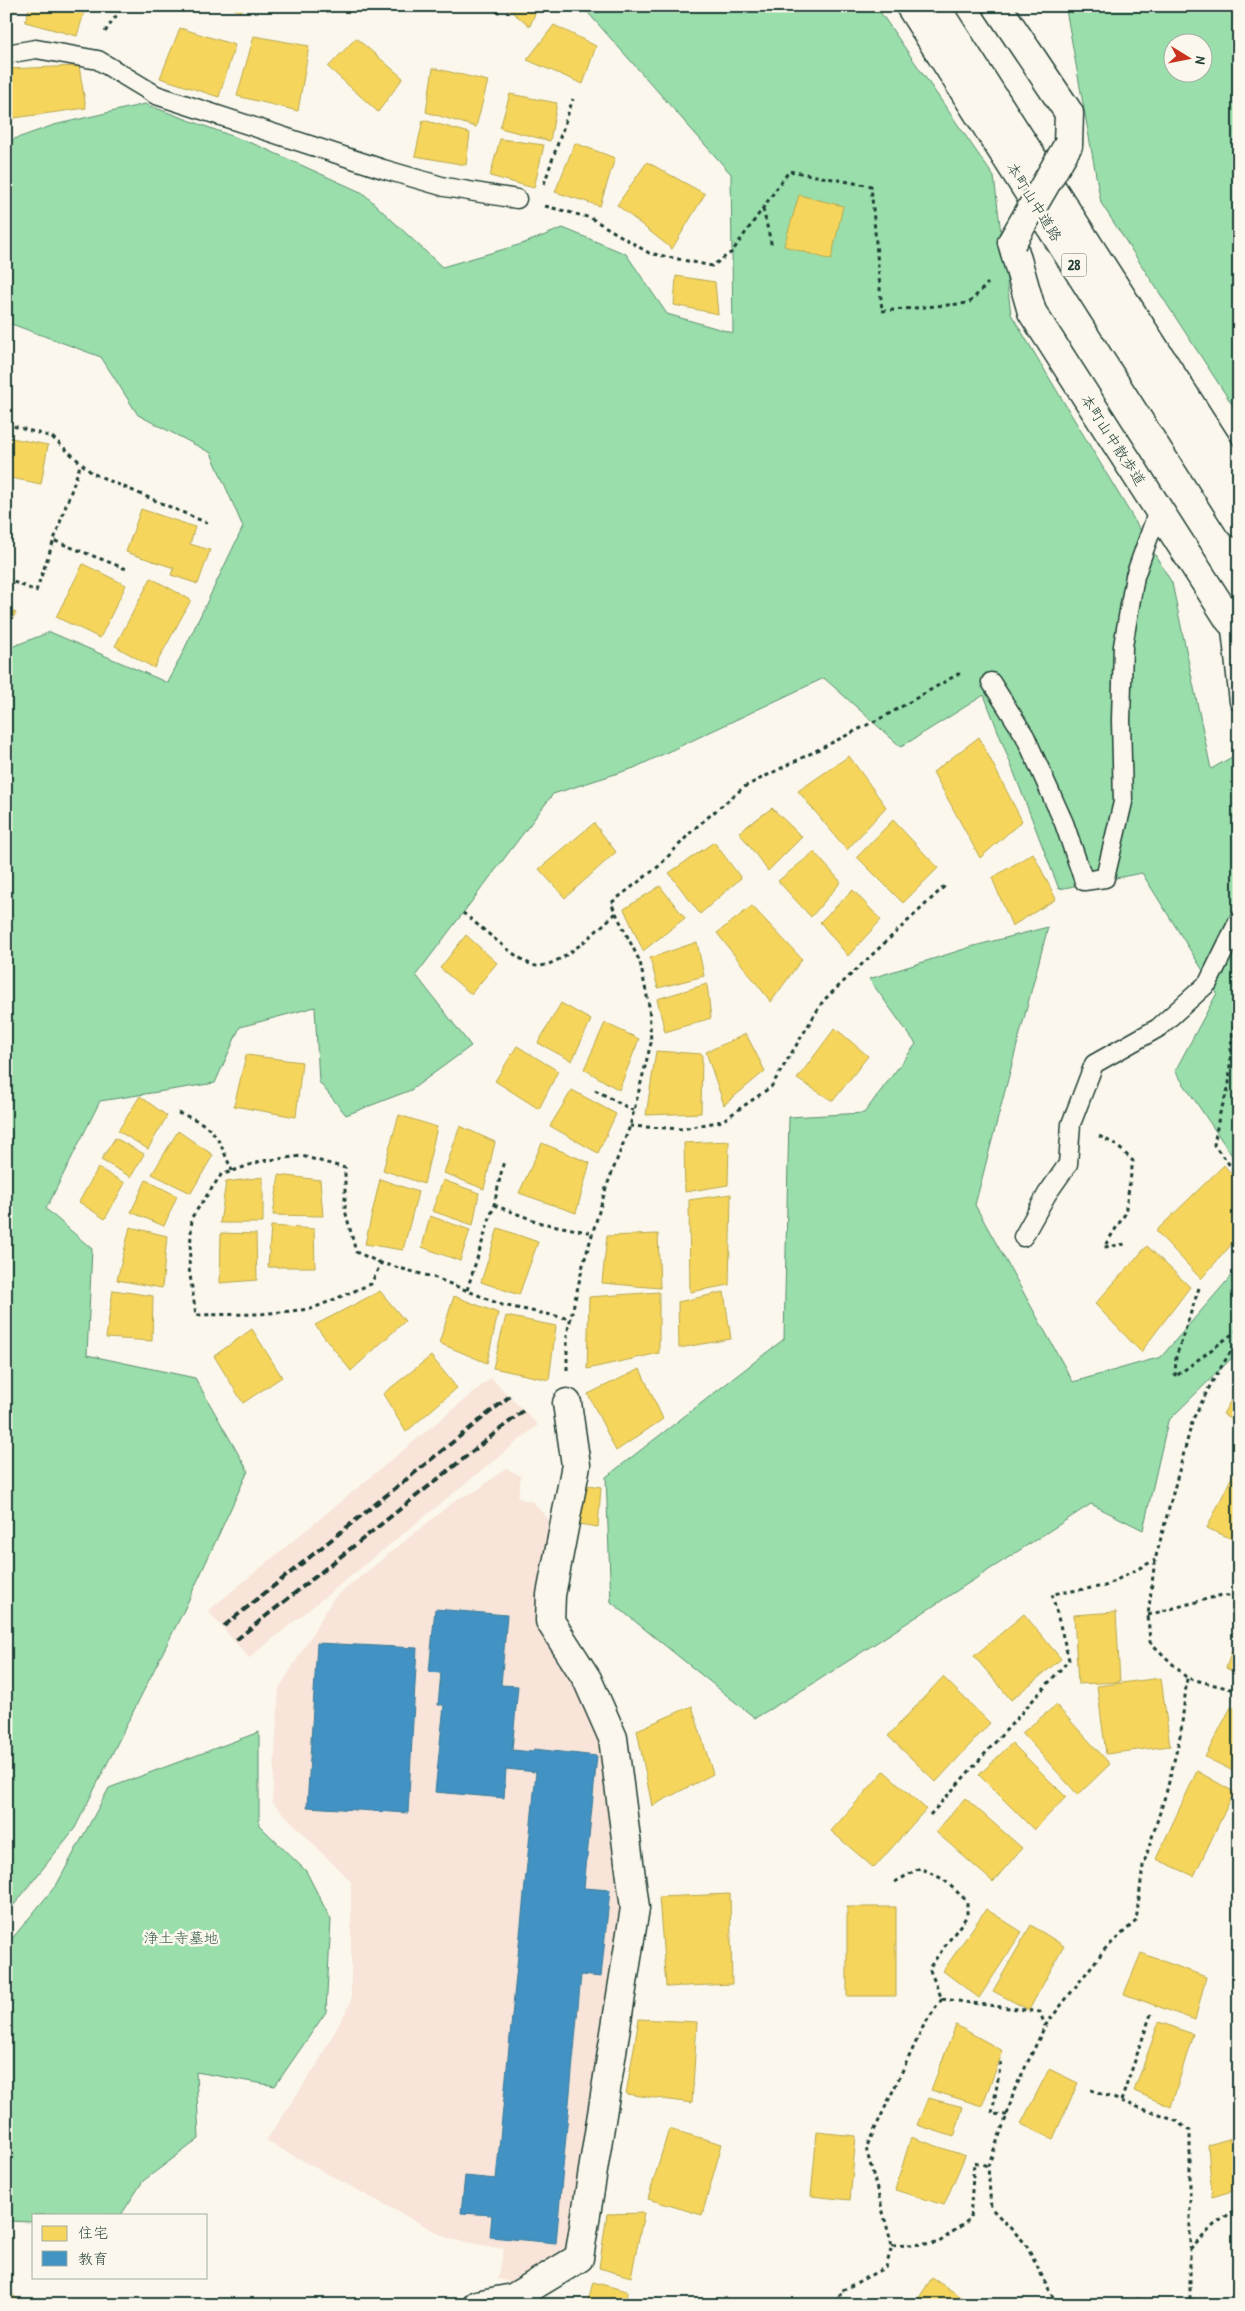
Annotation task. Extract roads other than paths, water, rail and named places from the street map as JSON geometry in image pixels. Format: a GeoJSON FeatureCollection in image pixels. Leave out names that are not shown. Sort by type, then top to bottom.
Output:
{"type":"FeatureCollection","features":[{"type":"Feature","properties":{"kind":"main road","name":"本町山中道路"},"geometry":{"type":"LineString","coordinates":[[910,6],[1239,524]]}},
{"type":"Feature","properties":{"kind":"main road","name":"本町山中道路"},"geometry":{"type":"LineString","coordinates":[[935,6],[1239,480]]}},
{"type":"Feature","properties":{"kind":"main road","name":"本町山中散歩道"},"geometry":{"type":"LineString","coordinates":[[997,6],[1070,113],[1068,145],[1012,242],[1032,312],[1158,510],[1234,620]]}},
{"type":"Feature","properties":{"kind":"main road"},"geometry":{"type":"LineString","coordinates":[[477,2305],[513,2298],[580,2258],[635,1908],[613,1738],[587,1679],[550,1621],[551,1596],[576,1465],[566,1403]]}},
{"type":"Feature","properties":{"kind":"lane"},"geometry":{"type":"LineString","coordinates":[[6,54],[36,49],[98,60],[156,95],[383,170],[445,187],[518,199]]}},
{"type":"Feature","properties":{"kind":"lane"},"geometry":{"type":"LineString","coordinates":[[991,682],[1025,736],[1064,823],[1084,881],[1105,878],[1123,802],[1121,720],[1123,646],[1135,576],[1158,510]]}},
{"type":"Feature","properties":{"kind":"lane"},"geometry":{"type":"LineString","coordinates":[[1234,620],[1239,702]]}},
{"type":"Feature","properties":{"kind":"lane"},"geometry":{"type":"LineString","coordinates":[[1024,1238],[1047,1194],[1068,1164],[1071,1124],[1094,1064],[1158,1028],[1208,983],[1239,920]]}},
{"type":"Feature","properties":{"kind":"railway"},"geometry":{"type":"LineString","coordinates":[[224,1626],[510,1396]]}},
{"type":"Feature","properties":{"kind":"railway"},"geometry":{"type":"LineString","coordinates":[[236,1640],[523,1411]]}},
{"type":"Feature","properties":{"kind":"park label","name":"浄土寺墓地"},"geometry":{"type":"Point","coordinates":[181,1938]}}]}
